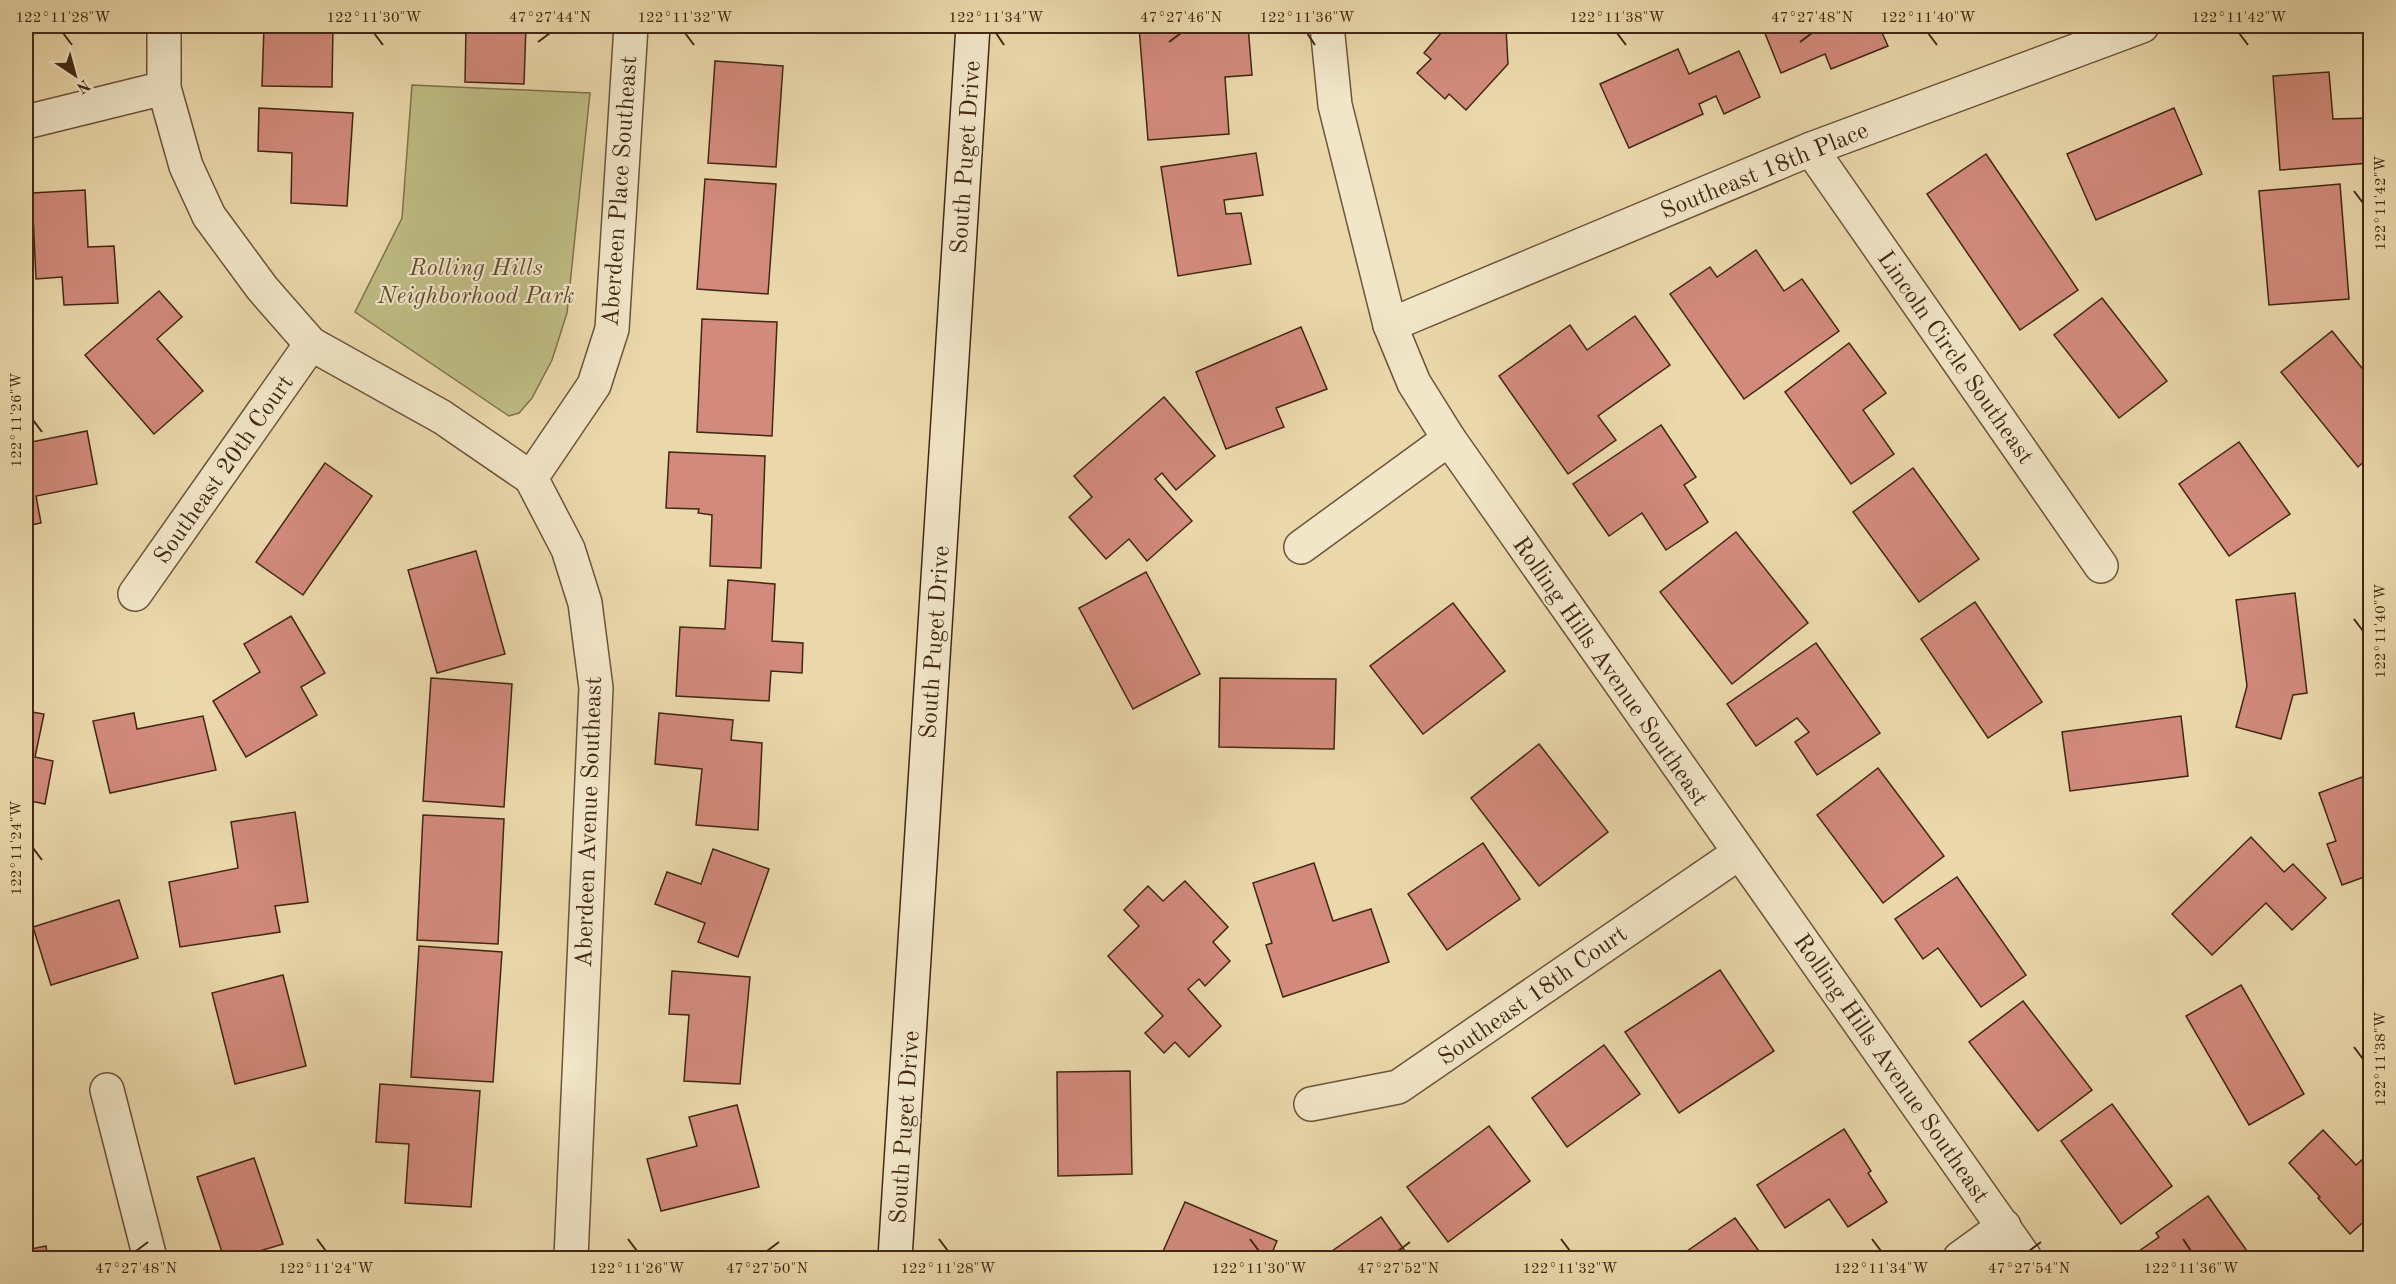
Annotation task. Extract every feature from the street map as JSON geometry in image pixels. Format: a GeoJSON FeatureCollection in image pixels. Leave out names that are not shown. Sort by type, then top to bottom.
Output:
{"type":"FeatureCollection","features":[{"type":"Feature","properties":{"kind":"street","name":"Aberdeen Avenue Southeast"},"geometry":{"type":"LineString","coordinates":[[164,26],[164,88],[186,166],[209,216],[262,288],[311,344],[442,417],[531,478],[568,549],[585,603],[596,688],[571,1258]]}},
{"type":"Feature","properties":{"kind":"street","name":"Aberdeen Place Southeast"},"geometry":{"type":"LineString","coordinates":[[531,478],[594,385],[612,328],[631,26]]}},
{"type":"Feature","properties":{"kind":"street","name":"South Puget Drive"},"geometry":{"type":"LineString","coordinates":[[895,1258],[973,26]]}},
{"type":"Feature","properties":{"kind":"street","name":"Rolling Hills Avenue Southeast"},"geometry":{"type":"LineString","coordinates":[[1327,26],[1335,105],[1390,325],[1414,383],[1449,440],[2025,1258]]}},
{"type":"Feature","properties":{"kind":"street","name":"Southeast 18th Place"},"geometry":{"type":"LineString","coordinates":[[1390,325],[1811,149],[2142,26]]}},
{"type":"Feature","properties":{"kind":"street"},"geometry":{"type":"LineString","coordinates":[[26,122],[164,88]]}},
{"type":"Feature","properties":{"kind":"street","name":"Lincoln Circle Southeast"},"geometry":{"type":"LineString","coordinates":[[1811,149],[2101,566]]}},
{"type":"Feature","properties":{"kind":"street","name":"Southeast 20th Court"},"geometry":{"type":"LineString","coordinates":[[135,594],[311,344]]}},
{"type":"Feature","properties":{"kind":"street"},"geometry":{"type":"LineString","coordinates":[[1301,547],[1449,440]]}},
{"type":"Feature","properties":{"kind":"street","name":"Southeast 18th Court"},"geometry":{"type":"LineString","coordinates":[[1311,1104],[1398,1087],[1739,853]]}},
{"type":"Feature","properties":{"kind":"street"},"geometry":{"type":"LineString","coordinates":[[107,1090],[150,1258]]}},
{"type":"Feature","properties":{"kind":"street"},"geometry":{"type":"LineString","coordinates":[[1960,1258],[2004,1226]]}},
{"type":"Feature","properties":{"kind":"green space","name":"Rolling Hills Neighborhood Park"},"geometry":{"type":"Polygon","coordinates":[[[412,85],[590,93],[567,313],[552,360],[532,398],[519,413],[509,416],[355,312],[402,218],[412,85]]]}},
{"type":"Feature","properties":{"kind":"building"},"geometry":{"type":"Polygon","coordinates":[[[26,26],[58,26],[59,29],[26,35],[26,26]]]}},
{"type":"Feature","properties":{"kind":"building"},"geometry":{"type":"Polygon","coordinates":[[[264,26],[333,26],[332,87],[262,86],[264,26]]]}},
{"type":"Feature","properties":{"kind":"building"},"geometry":{"type":"Polygon","coordinates":[[[466,26],[526,26],[524,84],[465,82],[466,26]]]}},
{"type":"Feature","properties":{"kind":"building"},"geometry":{"type":"Polygon","coordinates":[[[1248,26],[1252,75],[1225,77],[1229,134],[1148,140],[1139,27],[1248,26]]]}},
{"type":"Feature","properties":{"kind":"building"},"geometry":{"type":"Polygon","coordinates":[[[1420,26],[1447,26],[1420,29],[1420,26]]]}},
{"type":"Feature","properties":{"kind":"building"},"geometry":{"type":"Polygon","coordinates":[[[1447,26],[1502,26],[1506,29],[1508,64],[1466,110],[1449,94],[1445,99],[1417,73],[1431,59],[1424,53],[1447,26]]]}},
{"type":"Feature","properties":{"kind":"building"},"geometry":{"type":"Polygon","coordinates":[[[1762,26],[1879,26],[1888,46],[1831,69],[1825,54],[1781,73],[1762,26]]]}},
{"type":"Feature","properties":{"kind":"building"},"geometry":{"type":"Polygon","coordinates":[[[1901,26],[1922,26],[1904,33],[1901,26]]]}},
{"type":"Feature","properties":{"kind":"building"},"geometry":{"type":"Polygon","coordinates":[[[1678,49],[1689,74],[1739,51],[1760,97],[1724,114],[1716,96],[1699,104],[1703,114],[1629,148],[1600,84],[1678,49]]]}},
{"type":"Feature","properties":{"kind":"building"},"geometry":{"type":"Polygon","coordinates":[[[715,61],[783,66],[776,167],[708,163],[715,61]]]}},
{"type":"Feature","properties":{"kind":"building"},"geometry":{"type":"Polygon","coordinates":[[[2329,72],[2333,119],[2370,118],[2370,163],[2280,170],[2273,76],[2329,72]]]}},
{"type":"Feature","properties":{"kind":"building"},"geometry":{"type":"Polygon","coordinates":[[[259,108],[353,113],[347,206],[291,203],[292,153],[258,151],[259,108]]]}},
{"type":"Feature","properties":{"kind":"building"},"geometry":{"type":"Polygon","coordinates":[[[2174,108],[2202,174],[2096,220],[2067,154],[2174,108]]]}},
{"type":"Feature","properties":{"kind":"building"},"geometry":{"type":"Polygon","coordinates":[[[1256,153],[1263,195],[1224,200],[1226,214],[1241,213],[1251,264],[1178,276],[1161,167],[1256,153]]]}},
{"type":"Feature","properties":{"kind":"building"},"geometry":{"type":"Polygon","coordinates":[[[1986,154],[2078,290],[2020,330],[1927,194],[1986,154]]]}},
{"type":"Feature","properties":{"kind":"building"},"geometry":{"type":"Polygon","coordinates":[[[705,179],[776,184],[768,294],[697,289],[705,179]]]}},
{"type":"Feature","properties":{"kind":"building"},"geometry":{"type":"Polygon","coordinates":[[[2340,184],[2349,299],[2269,305],[2259,191],[2340,184]]]}},
{"type":"Feature","properties":{"kind":"building"},"geometry":{"type":"Polygon","coordinates":[[[85,190],[88,247],[114,246],[118,303],[64,305],[62,277],[36,279],[32,193],[85,190]]]}},
{"type":"Feature","properties":{"kind":"building"},"geometry":{"type":"Polygon","coordinates":[[[1756,250],[1784,291],[1802,279],[1839,331],[1744,399],[1670,294],[1710,267],[1717,277],[1756,250]]]}},
{"type":"Feature","properties":{"kind":"building"},"geometry":{"type":"Polygon","coordinates":[[[159,291],[182,317],[157,339],[203,391],[154,434],[85,355],[159,291]]]}},
{"type":"Feature","properties":{"kind":"building"},"geometry":{"type":"Polygon","coordinates":[[[2102,298],[2167,381],[2119,418],[2054,335],[2102,298]]]}},
{"type":"Feature","properties":{"kind":"building"},"geometry":{"type":"Polygon","coordinates":[[[1635,316],[1670,365],[1598,416],[1616,440],[1568,474],[1499,376],[1570,325],[1587,350],[1635,316]]]}},
{"type":"Feature","properties":{"kind":"building"},"geometry":{"type":"Polygon","coordinates":[[[702,319],[777,322],[772,436],[697,432],[702,319]]]}},
{"type":"Feature","properties":{"kind":"building"},"geometry":{"type":"Polygon","coordinates":[[[1301,327],[1327,389],[1276,408],[1284,427],[1226,449],[1196,372],[1301,327]]]}},
{"type":"Feature","properties":{"kind":"building"},"geometry":{"type":"Polygon","coordinates":[[[2332,331],[2370,378],[2370,456],[2358,467],[2281,372],[2332,331]]]}},
{"type":"Feature","properties":{"kind":"building"},"geometry":{"type":"Polygon","coordinates":[[[1849,343],[1886,393],[1863,410],[1894,454],[1851,484],[1785,392],[1849,343]]]}},
{"type":"Feature","properties":{"kind":"building"},"geometry":{"type":"Polygon","coordinates":[[[1164,397],[1215,456],[1176,490],[1162,473],[1155,479],[1192,521],[1147,561],[1129,539],[1106,559],[1069,517],[1092,497],[1074,476],[1164,397]]]}},
{"type":"Feature","properties":{"kind":"building"},"geometry":{"type":"Polygon","coordinates":[[[1661,425],[1696,477],[1684,485],[1708,522],[1666,550],[1642,513],[1609,536],[1573,484],[1661,425]]]}},
{"type":"Feature","properties":{"kind":"building"},"geometry":{"type":"Polygon","coordinates":[[[87,431],[97,484],[36,496],[41,523],[26,526],[26,443],[87,431]]]}},
{"type":"Feature","properties":{"kind":"building"},"geometry":{"type":"Polygon","coordinates":[[[2239,442],[2290,514],[2229,556],[2179,484],[2239,442]]]}},
{"type":"Feature","properties":{"kind":"building"},"geometry":{"type":"Polygon","coordinates":[[[669,452],[765,456],[761,568],[710,566],[712,515],[698,513],[699,509],[666,508],[669,452]]]}},
{"type":"Feature","properties":{"kind":"building"},"geometry":{"type":"Polygon","coordinates":[[[325,463],[372,496],[303,595],[256,562],[325,463]]]}},
{"type":"Feature","properties":{"kind":"building"},"geometry":{"type":"Polygon","coordinates":[[[1913,468],[1979,559],[1919,602],[1853,512],[1913,468]]]}},
{"type":"Feature","properties":{"kind":"building"},"geometry":{"type":"Polygon","coordinates":[[[1736,532],[1808,623],[1732,684],[1660,592],[1736,532]]]}},
{"type":"Feature","properties":{"kind":"building"},"geometry":{"type":"Polygon","coordinates":[[[476,551],[505,654],[437,673],[408,570],[476,551]]]}},
{"type":"Feature","properties":{"kind":"building"},"geometry":{"type":"Polygon","coordinates":[[[1146,572],[1200,674],[1133,709],[1079,608],[1146,572]]]}},
{"type":"Feature","properties":{"kind":"building"},"geometry":{"type":"Polygon","coordinates":[[[728,580],[775,584],[772,641],[803,643],[802,673],[771,671],[769,701],[676,696],[680,627],[725,629],[728,580]]]}},
{"type":"Feature","properties":{"kind":"building"},"geometry":{"type":"Polygon","coordinates":[[[2295,593],[2307,693],[2293,695],[2281,739],[2236,727],[2247,686],[2236,600],[2295,593]]]}},
{"type":"Feature","properties":{"kind":"building"},"geometry":{"type":"Polygon","coordinates":[[[1975,602],[2042,702],[1988,738],[1921,639],[1975,602]]]}},
{"type":"Feature","properties":{"kind":"building"},"geometry":{"type":"Polygon","coordinates":[[[1453,603],[1505,671],[1423,734],[1370,666],[1453,603]]]}},
{"type":"Feature","properties":{"kind":"building"},"geometry":{"type":"Polygon","coordinates":[[[291,616],[325,673],[301,687],[317,715],[246,757],[213,701],[260,672],[244,644],[291,616]]]}},
{"type":"Feature","properties":{"kind":"building"},"geometry":{"type":"Polygon","coordinates":[[[1816,643],[1880,733],[1817,775],[1795,742],[1809,732],[1797,718],[1756,746],[1727,704],[1816,643]]]}},
{"type":"Feature","properties":{"kind":"building"},"geometry":{"type":"Polygon","coordinates":[[[431,678],[512,684],[504,807],[423,801],[431,678]]]}},
{"type":"Feature","properties":{"kind":"building"},"geometry":{"type":"Polygon","coordinates":[[[1220,678],[1336,679],[1334,749],[1219,747],[1220,678]]]}},
{"type":"Feature","properties":{"kind":"building"},"geometry":{"type":"Polygon","coordinates":[[[26,711],[44,714],[35,757],[53,761],[45,804],[26,800],[26,711]]]}},
{"type":"Feature","properties":{"kind":"building"},"geometry":{"type":"Polygon","coordinates":[[[134,713],[137,729],[203,716],[216,770],[110,793],[93,721],[134,713]]]}},
{"type":"Feature","properties":{"kind":"building"},"geometry":{"type":"Polygon","coordinates":[[[659,713],[733,720],[731,740],[762,743],[758,830],[696,825],[702,769],[655,764],[659,713]]]}},
{"type":"Feature","properties":{"kind":"building"},"geometry":{"type":"Polygon","coordinates":[[[2181,716],[2188,776],[2070,791],[2062,732],[2181,716]]]}},
{"type":"Feature","properties":{"kind":"building"},"geometry":{"type":"Polygon","coordinates":[[[1539,744],[1608,832],[1539,886],[1471,798],[1539,744]]]}},
{"type":"Feature","properties":{"kind":"building"},"geometry":{"type":"Polygon","coordinates":[[[1878,768],[1944,856],[1883,903],[1817,815],[1878,768]]]}},
{"type":"Feature","properties":{"kind":"building"},"geometry":{"type":"Polygon","coordinates":[[[2370,774],[2370,875],[2342,885],[2327,844],[2336,841],[2319,793],[2370,774]]]}},
{"type":"Feature","properties":{"kind":"building"},"geometry":{"type":"Polygon","coordinates":[[[295,812],[308,902],[275,906],[280,932],[180,947],[169,882],[238,868],[231,822],[295,812]]]}},
{"type":"Feature","properties":{"kind":"building"},"geometry":{"type":"Polygon","coordinates":[[[423,815],[504,819],[498,944],[417,940],[423,815]]]}},
{"type":"Feature","properties":{"kind":"building"},"geometry":{"type":"Polygon","coordinates":[[[2251,837],[2284,872],[2293,864],[2326,898],[2292,930],[2266,903],[2212,955],[2172,914],[2251,837]]]}},
{"type":"Feature","properties":{"kind":"building"},"geometry":{"type":"Polygon","coordinates":[[[1483,843],[1520,899],[1447,950],[1408,894],[1483,843]]]}},
{"type":"Feature","properties":{"kind":"building"},"geometry":{"type":"Polygon","coordinates":[[[713,849],[769,869],[738,957],[698,942],[705,923],[655,904],[667,872],[701,884],[713,849]]]}},
{"type":"Feature","properties":{"kind":"building"},"geometry":{"type":"Polygon","coordinates":[[[1314,863],[1333,921],[1371,909],[1389,962],[1283,997],[1266,945],[1272,943],[1253,883],[1314,863]]]}},
{"type":"Feature","properties":{"kind":"building"},"geometry":{"type":"Polygon","coordinates":[[[1957,877],[2026,975],[1981,1007],[1938,948],[1923,959],[1895,919],[1957,877]]]}},
{"type":"Feature","properties":{"kind":"building"},"geometry":{"type":"Polygon","coordinates":[[[1185,881],[1228,927],[1213,942],[1230,961],[1205,986],[1199,979],[1188,989],[1221,1026],[1189,1057],[1175,1042],[1164,1053],[1145,1033],[1163,1016],[1108,956],[1139,926],[1124,910],[1148,886],[1163,901],[1185,881]]]}},
{"type":"Feature","properties":{"kind":"building"},"geometry":{"type":"Polygon","coordinates":[[[119,900],[138,958],[51,985],[33,927],[119,900]]]}},
{"type":"Feature","properties":{"kind":"building"},"geometry":{"type":"Polygon","coordinates":[[[419,946],[502,952],[493,1082],[411,1077],[419,946]]]}},
{"type":"Feature","properties":{"kind":"building"},"geometry":{"type":"Polygon","coordinates":[[[1720,970],[1774,1051],[1679,1113],[1625,1032],[1720,970]]]}},
{"type":"Feature","properties":{"kind":"building"},"geometry":{"type":"Polygon","coordinates":[[[672,971],[750,977],[740,1084],[684,1081],[689,1015],[669,1014],[672,971]]]}},
{"type":"Feature","properties":{"kind":"building"},"geometry":{"type":"Polygon","coordinates":[[[283,975],[306,1066],[235,1084],[212,993],[283,975]]]}},
{"type":"Feature","properties":{"kind":"building"},"geometry":{"type":"Polygon","coordinates":[[[2241,985],[2304,1094],[2249,1125],[2186,1016],[2241,985]]]}},
{"type":"Feature","properties":{"kind":"building"},"geometry":{"type":"Polygon","coordinates":[[[2023,1001],[2092,1090],[2038,1131],[1969,1042],[2023,1001]]]}},
{"type":"Feature","properties":{"kind":"building"},"geometry":{"type":"Polygon","coordinates":[[[1604,1045],[1640,1094],[1567,1147],[1532,1098],[1604,1045]]]}},
{"type":"Feature","properties":{"kind":"building"},"geometry":{"type":"Polygon","coordinates":[[[1130,1071],[1132,1174],[1058,1176],[1057,1072],[1130,1071]]]}},
{"type":"Feature","properties":{"kind":"building"},"geometry":{"type":"Polygon","coordinates":[[[380,1084],[480,1091],[471,1207],[405,1203],[409,1144],[376,1142],[380,1084]]]}},
{"type":"Feature","properties":{"kind":"building"},"geometry":{"type":"Polygon","coordinates":[[[2112,1104],[2172,1186],[2121,1224],[2061,1141],[2112,1104]]]}},
{"type":"Feature","properties":{"kind":"building"},"geometry":{"type":"Polygon","coordinates":[[[737,1105],[759,1187],[661,1211],[647,1159],[697,1146],[689,1117],[737,1105]]]}},
{"type":"Feature","properties":{"kind":"building"},"geometry":{"type":"Polygon","coordinates":[[[1489,1126],[1530,1181],[1448,1242],[1407,1187],[1489,1126]]]}},
{"type":"Feature","properties":{"kind":"building"},"geometry":{"type":"Polygon","coordinates":[[[1844,1129],[1871,1171],[1868,1173],[1887,1202],[1848,1227],[1829,1199],[1785,1228],[1757,1185],[1844,1129]]]}},
{"type":"Feature","properties":{"kind":"building"},"geometry":{"type":"Polygon","coordinates":[[[2323,1130],[2356,1165],[2370,1153],[2370,1216],[2350,1234],[2289,1163],[2323,1130]]]}},
{"type":"Feature","properties":{"kind":"building"},"geometry":{"type":"Polygon","coordinates":[[[254,1158],[283,1244],[237,1258],[224,1258],[197,1177],[254,1158]]]}},
{"type":"Feature","properties":{"kind":"building"},"geometry":{"type":"Polygon","coordinates":[[[2208,1196],[2252,1258],[2129,1258],[2159,1237],[2156,1233],[2208,1196]]]}},
{"type":"Feature","properties":{"kind":"building"},"geometry":{"type":"Polygon","coordinates":[[[1185,1202],[1277,1241],[1270,1258],[1160,1258],[1185,1202]]]}},
{"type":"Feature","properties":{"kind":"building"},"geometry":{"type":"Polygon","coordinates":[[[1381,1217],[1410,1258],[1322,1258],[1381,1217]]]}},
{"type":"Feature","properties":{"kind":"building"},"geometry":{"type":"Polygon","coordinates":[[[1735,1218],[1764,1258],[1677,1258],[1735,1218]]]}},
{"type":"Feature","properties":{"kind":"building"},"geometry":{"type":"Polygon","coordinates":[[[46,1246],[48,1258],[26,1258],[26,1250],[46,1246]]]}}]}
